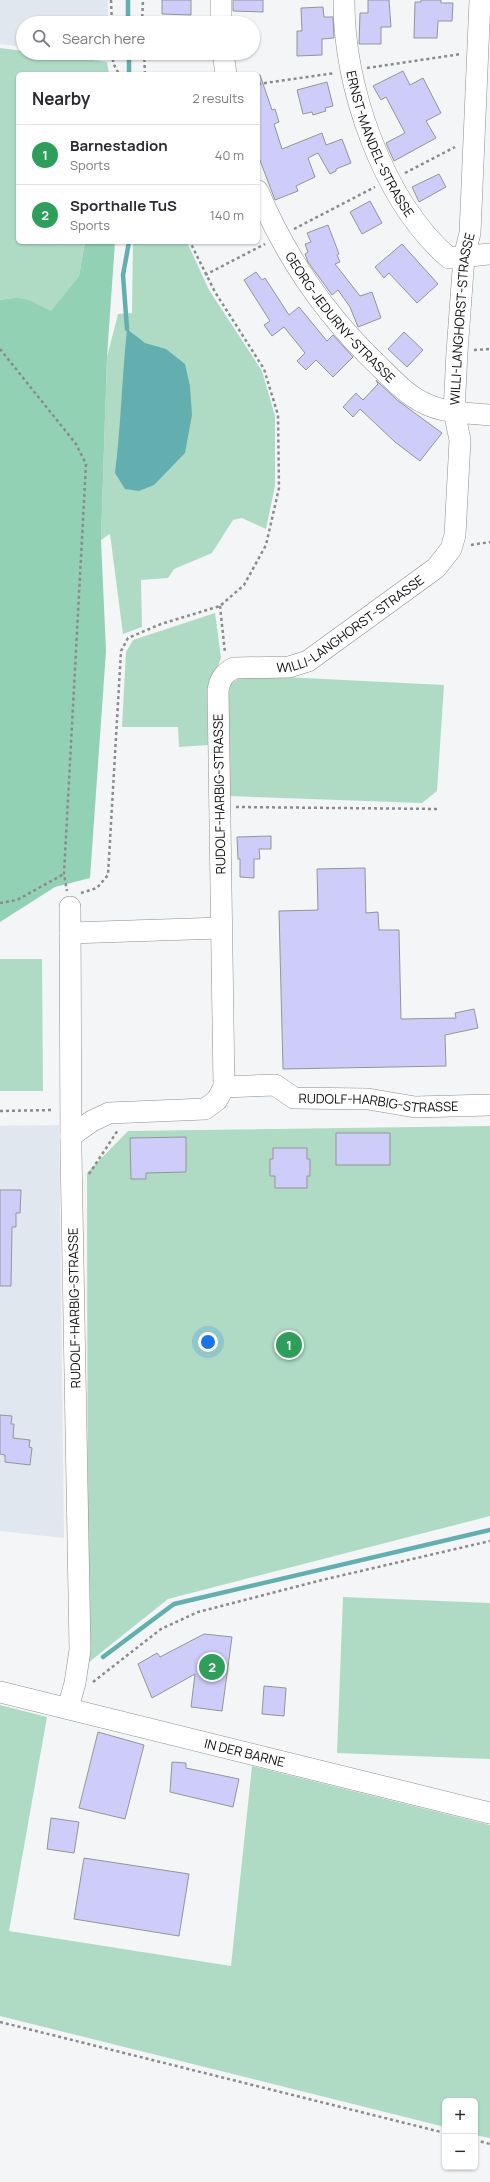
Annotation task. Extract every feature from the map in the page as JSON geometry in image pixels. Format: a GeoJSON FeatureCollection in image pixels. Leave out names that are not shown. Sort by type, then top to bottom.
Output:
{"type":"FeatureCollection","features":[{"type":"Feature","properties":{"kind":"street"},"geometry":{"type":"LineString","coordinates":[[221,0],[221,16]]}},
{"type":"Feature","properties":{"kind":"street","name":"ERNST-MANDEL-STRASSE"},"geometry":{"type":"LineString","coordinates":[[344,0],[346,53],[356,96],[374,145],[391,180],[410,213],[430,242],[450,258],[490,254]]}},
{"type":"Feature","properties":{"kind":"street","name":"WILLI-LANGHORST-STRASSE"},"geometry":{"type":"LineString","coordinates":[[231,670],[289,667],[308,661],[436,568],[451,549],[455,534],[460,440],[454,412],[464,257],[470,234],[480,0]]}},
{"type":"Feature","properties":{"kind":"street"},"geometry":{"type":"LineString","coordinates":[[225,60],[226,72]]}},
{"type":"Feature","properties":{"kind":"street","name":"GEORG-JEDURNY-STRASSE"},"geometry":{"type":"LineString","coordinates":[[260,196],[278,237],[297,268],[328,312],[395,382],[421,402],[454,412],[490,415]]}},
{"type":"Feature","properties":{"kind":"street","name":"RUDOLF-HARBIG-STRASSE"},"geometry":{"type":"LineString","coordinates":[[231,670],[220,680],[218,690],[224,1087],[275,1085],[294,1098],[368,1099],[415,1107],[490,1105]]}},
{"type":"Feature","properties":{"kind":"street","name":"RUDOLF-HARBIG-STRASSE"},"geometry":{"type":"LineString","coordinates":[[69,1703],[80,1650],[71,1136],[70,907]]}},
{"type":"Feature","properties":{"kind":"street"},"geometry":{"type":"LineString","coordinates":[[70,932],[221,928]]}},
{"type":"Feature","properties":{"kind":"street"},"geometry":{"type":"LineString","coordinates":[[71,1136],[92,1121],[109,1113],[205,1109],[217,1100],[224,1087]]}},
{"type":"Feature","properties":{"kind":"street","name":"IN DER BARNE"},"geometry":{"type":"LineString","coordinates":[[0,1692],[69,1703],[490,1813]]}},
{"type":"Feature","properties":{"kind":"path"},"geometry":{"type":"LineString","coordinates":[[111,0],[112,16]]}},
{"type":"Feature","properties":{"kind":"path"},"geometry":{"type":"LineString","coordinates":[[142,16],[143,0]]}},
{"type":"Feature","properties":{"kind":"path"},"geometry":{"type":"LineString","coordinates":[[113,60],[118,72]]}},
{"type":"Feature","properties":{"kind":"path"},"geometry":{"type":"LineString","coordinates":[[144,60],[145,72]]}},
{"type":"Feature","properties":{"kind":"path"},"geometry":{"type":"LineString","coordinates":[[205,275],[461,144],[474,135]]}},
{"type":"Feature","properties":{"kind":"path"},"geometry":{"type":"LineString","coordinates":[[70,907],[78,894],[97,888],[108,875],[121,651],[128,638],[161,624],[220,606],[244,586],[266,545],[279,488],[278,415],[264,369],[205,275],[191,244]]}},
{"type":"Feature","properties":{"kind":"path"},"geometry":{"type":"LineString","coordinates":[[0,349],[76,444],[86,464],[64,874],[70,907]]}},
{"type":"Feature","properties":{"kind":"path"},"geometry":{"type":"LineString","coordinates":[[220,606],[231,670]]}},
{"type":"Feature","properties":{"kind":"path"},"geometry":{"type":"LineString","coordinates":[[220,807],[440,809]]}},
{"type":"Feature","properties":{"kind":"path"},"geometry":{"type":"LineString","coordinates":[[0,903],[17,900],[64,874]]}},
{"type":"Feature","properties":{"kind":"path"},"geometry":{"type":"LineString","coordinates":[[0,1111],[71,1110]]}},
{"type":"Feature","properties":{"kind":"path"},"geometry":{"type":"LineString","coordinates":[[69,1703],[161,1629],[198,1612],[322,1580],[490,1541]]}},
{"type":"Feature","properties":{"kind":"path"},"geometry":{"type":"LineString","coordinates":[[0,2022],[442,2132]]}},
{"type":"Feature","properties":{"kind":"path"},"geometry":{"type":"LineString","coordinates":[[478,2141],[490,2144]]}},
{"type":"Feature","properties":{"kind":"shaded area"},"geometry":{"type":"Polygon","coordinates":[[[0,0],[108,0],[108,16],[16,16],[16,46],[0,44],[0,0]]]}},
{"type":"Feature","properties":{"kind":"shaded area"},"geometry":{"type":"Polygon","coordinates":[[[59,1125],[64,1538],[0,1531],[0,1126],[59,1125]]]}},
{"type":"Feature","properties":{"kind":"green space"},"geometry":{"type":"Polygon","coordinates":[[[0,48],[16,50],[16,60],[92,60],[107,62],[109,72],[16,72],[16,244],[85,244],[79,276],[51,312],[38,304],[21,298],[0,300],[0,48]]]}},
{"type":"Feature","properties":{"kind":"green space"},"geometry":{"type":"Polygon","coordinates":[[[85,244],[115,244],[107,357],[101,540],[106,651],[90,878],[55,887],[0,922],[0,300],[22,298],[32,301],[51,311],[79,276],[85,244]]]}},
{"type":"Feature","properties":{"kind":"green space"},"geometry":{"type":"Polygon","coordinates":[[[133,244],[188,244],[209,290],[262,371],[275,416],[275,486],[266,529],[242,518],[233,520],[212,553],[174,569],[168,578],[141,580],[142,627],[123,634],[110,534],[101,540],[107,357],[118,314],[132,313],[133,244]]]}},
{"type":"Feature","properties":{"kind":"green space"},"geometry":{"type":"Polygon","coordinates":[[[215,613],[221,658],[207,693],[208,745],[179,747],[178,727],[122,727],[126,652],[133,640],[215,613]]]}},
{"type":"Feature","properties":{"kind":"green space"},"geometry":{"type":"Polygon","coordinates":[[[243,675],[444,685],[437,791],[422,803],[227,796],[225,699],[231,684],[243,675]]]}},
{"type":"Feature","properties":{"kind":"green space"},"geometry":{"type":"Polygon","coordinates":[[[0,959],[42,959],[43,1091],[0,1091],[0,959]]]}},
{"type":"Feature","properties":{"kind":"green space"},"geometry":{"type":"Polygon","coordinates":[[[490,1126],[490,1516],[168,1599],[88,1663],[87,1173],[128,1131],[490,1126]]]}},
{"type":"Feature","properties":{"kind":"green space"},"geometry":{"type":"Polygon","coordinates":[[[343,1597],[490,1603],[490,1759],[337,1753],[343,1597]]]}},
{"type":"Feature","properties":{"kind":"green space"},"geometry":{"type":"Polygon","coordinates":[[[0,1705],[47,1717],[9,1931],[231,1966],[252,1766],[490,1825],[490,2138],[478,2136],[478,2098],[442,2098],[442,2126],[0,2016],[0,1705]]]}},
{"type":"Feature","properties":{"kind":"water"},"geometry":{"type":"Polygon","coordinates":[[[127,329],[145,343],[166,349],[185,364],[190,386],[192,415],[185,453],[154,485],[139,491],[125,489],[115,473],[127,329]]]}},
{"type":"Feature","properties":{"kind":"building"},"geometry":{"type":"Polygon","coordinates":[[[162,0],[191,0],[191,15],[162,14],[162,0]]]}},
{"type":"Feature","properties":{"kind":"building"},"geometry":{"type":"Polygon","coordinates":[[[233,0],[263,0],[263,12],[233,11],[233,0]]]}},
{"type":"Feature","properties":{"kind":"building"},"geometry":{"type":"Polygon","coordinates":[[[368,0],[389,0],[391,27],[381,27],[381,44],[359,44],[360,13],[368,13],[368,0]]]}},
{"type":"Feature","properties":{"kind":"building"},"geometry":{"type":"Polygon","coordinates":[[[421,0],[441,0],[441,3],[453,3],[452,21],[438,21],[437,38],[414,38],[415,2],[421,2],[421,0]]]}},
{"type":"Feature","properties":{"kind":"building"},"geometry":{"type":"Polygon","coordinates":[[[323,7],[324,17],[333,17],[334,38],[322,39],[322,55],[297,56],[297,31],[302,31],[301,8],[323,7]]]}},
{"type":"Feature","properties":{"kind":"building"},"geometry":{"type":"Polygon","coordinates":[[[403,71],[410,85],[423,78],[441,113],[426,121],[436,138],[394,161],[386,143],[405,133],[386,97],[381,100],[373,86],[403,71]]]}},
{"type":"Feature","properties":{"kind":"building"},"geometry":{"type":"Polygon","coordinates":[[[260,75],[272,110],[275,109],[279,122],[274,124],[282,149],[322,133],[326,145],[342,139],[351,163],[336,169],[336,171],[330,174],[318,153],[308,158],[315,177],[296,186],[298,191],[275,200],[260,160],[260,75]]]}},
{"type":"Feature","properties":{"kind":"building"},"geometry":{"type":"Polygon","coordinates":[[[327,82],[333,106],[325,108],[326,111],[313,115],[312,112],[303,114],[297,90],[327,82]]]}},
{"type":"Feature","properties":{"kind":"building"},"geometry":{"type":"Polygon","coordinates":[[[439,174],[446,187],[419,202],[412,187],[439,174]]]}},
{"type":"Feature","properties":{"kind":"building"},"geometry":{"type":"Polygon","coordinates":[[[370,201],[382,223],[362,234],[350,212],[370,201]]]}},
{"type":"Feature","properties":{"kind":"building"},"geometry":{"type":"Polygon","coordinates":[[[328,225],[339,254],[337,255],[340,262],[335,264],[360,296],[372,292],[381,318],[358,327],[350,307],[338,290],[332,295],[308,262],[305,254],[308,252],[305,244],[311,242],[307,233],[328,225]]]}},
{"type":"Feature","properties":{"kind":"building"},"geometry":{"type":"Polygon","coordinates":[[[402,244],[438,284],[417,303],[389,273],[384,278],[375,267],[402,244]]]}},
{"type":"Feature","properties":{"kind":"building"},"geometry":{"type":"Polygon","coordinates":[[[256,272],[262,280],[265,278],[289,315],[299,307],[327,341],[333,335],[353,357],[333,377],[316,360],[306,370],[297,361],[305,353],[284,327],[272,336],[264,325],[270,321],[244,280],[256,272]]]}},
{"type":"Feature","properties":{"kind":"building"},"geometry":{"type":"Polygon","coordinates":[[[404,332],[423,350],[407,367],[388,349],[404,332]]]}},
{"type":"Feature","properties":{"kind":"building"},"geometry":{"type":"Polygon","coordinates":[[[376,380],[397,400],[442,433],[420,461],[395,442],[360,409],[353,417],[343,407],[356,393],[363,400],[378,384],[376,380]]]}},
{"type":"Feature","properties":{"kind":"building"},"geometry":{"type":"Polygon","coordinates":[[[271,836],[271,849],[259,849],[260,859],[254,859],[254,878],[240,877],[240,859],[238,859],[237,837],[271,836]]]}},
{"type":"Feature","properties":{"kind":"building"},"geometry":{"type":"Polygon","coordinates":[[[365,868],[366,913],[378,912],[379,930],[399,930],[401,1019],[456,1018],[455,1013],[474,1009],[478,1028],[445,1035],[446,1066],[283,1069],[279,911],[318,910],[317,869],[365,868]]]}},
{"type":"Feature","properties":{"kind":"building"},"geometry":{"type":"Polygon","coordinates":[[[336,1133],[390,1133],[390,1165],[336,1165],[336,1133]]]}},
{"type":"Feature","properties":{"kind":"building"},"geometry":{"type":"Polygon","coordinates":[[[186,1137],[186,1172],[146,1173],[146,1179],[131,1179],[130,1138],[186,1137]]]}},
{"type":"Feature","properties":{"kind":"building"},"geometry":{"type":"Polygon","coordinates":[[[273,1148],[307,1148],[307,1159],[310,1159],[310,1176],[307,1176],[307,1188],[275,1188],[275,1176],[270,1176],[270,1159],[273,1159],[273,1148]]]}},
{"type":"Feature","properties":{"kind":"building"},"geometry":{"type":"Polygon","coordinates":[[[0,1190],[21,1190],[20,1213],[16,1213],[16,1227],[12,1227],[11,1286],[0,1286],[0,1190]]]}},
{"type":"Feature","properties":{"kind":"building"},"geometry":{"type":"Polygon","coordinates":[[[0,1415],[12,1416],[11,1424],[14,1424],[13,1438],[30,1440],[29,1447],[32,1448],[30,1465],[5,1462],[5,1455],[0,1454],[0,1415]]]}},
{"type":"Feature","properties":{"kind":"building"},"geometry":{"type":"Polygon","coordinates":[[[204,1634],[232,1637],[222,1711],[191,1707],[195,1674],[152,1698],[138,1664],[157,1653],[160,1657],[204,1634]]]}},
{"type":"Feature","properties":{"kind":"building"},"geometry":{"type":"Polygon","coordinates":[[[264,1686],[286,1688],[284,1716],[262,1714],[264,1686]]]}},
{"type":"Feature","properties":{"kind":"building"},"geometry":{"type":"Polygon","coordinates":[[[98,1732],[144,1745],[125,1819],[79,1808],[98,1732]]]}},
{"type":"Feature","properties":{"kind":"building"},"geometry":{"type":"Polygon","coordinates":[[[172,1762],[186,1763],[186,1768],[239,1779],[233,1807],[170,1792],[172,1762]]]}},
{"type":"Feature","properties":{"kind":"building"},"geometry":{"type":"Polygon","coordinates":[[[51,1818],[79,1822],[74,1853],[47,1849],[51,1818]]]}},
{"type":"Feature","properties":{"kind":"building"},"geometry":{"type":"Polygon","coordinates":[[[84,1858],[189,1874],[179,1936],[74,1919],[84,1858]]]}},
{"type":"Feature","properties":{"kind":"waterway"},"geometry":{"type":"LineString","coordinates":[[128,0],[128,16]]}},
{"type":"Feature","properties":{"kind":"waterway"},"geometry":{"type":"LineString","coordinates":[[129,60],[129,72]]}},
{"type":"Feature","properties":{"kind":"waterway"},"geometry":{"type":"LineString","coordinates":[[127,329],[123,275],[129,244]]}},
{"type":"Feature","properties":{"kind":"waterway"},"geometry":{"type":"LineString","coordinates":[[103,1657],[174,1604],[490,1530]]}},
{"type":"Feature","properties":{"kind":"place","name":"Barnestadion"},"geometry":{"type":"Point","coordinates":[289,1345]}},
{"type":"Feature","properties":{"kind":"place","name":"Sporthalle TuS"},"geometry":{"type":"Point","coordinates":[212,1667]}}]}
